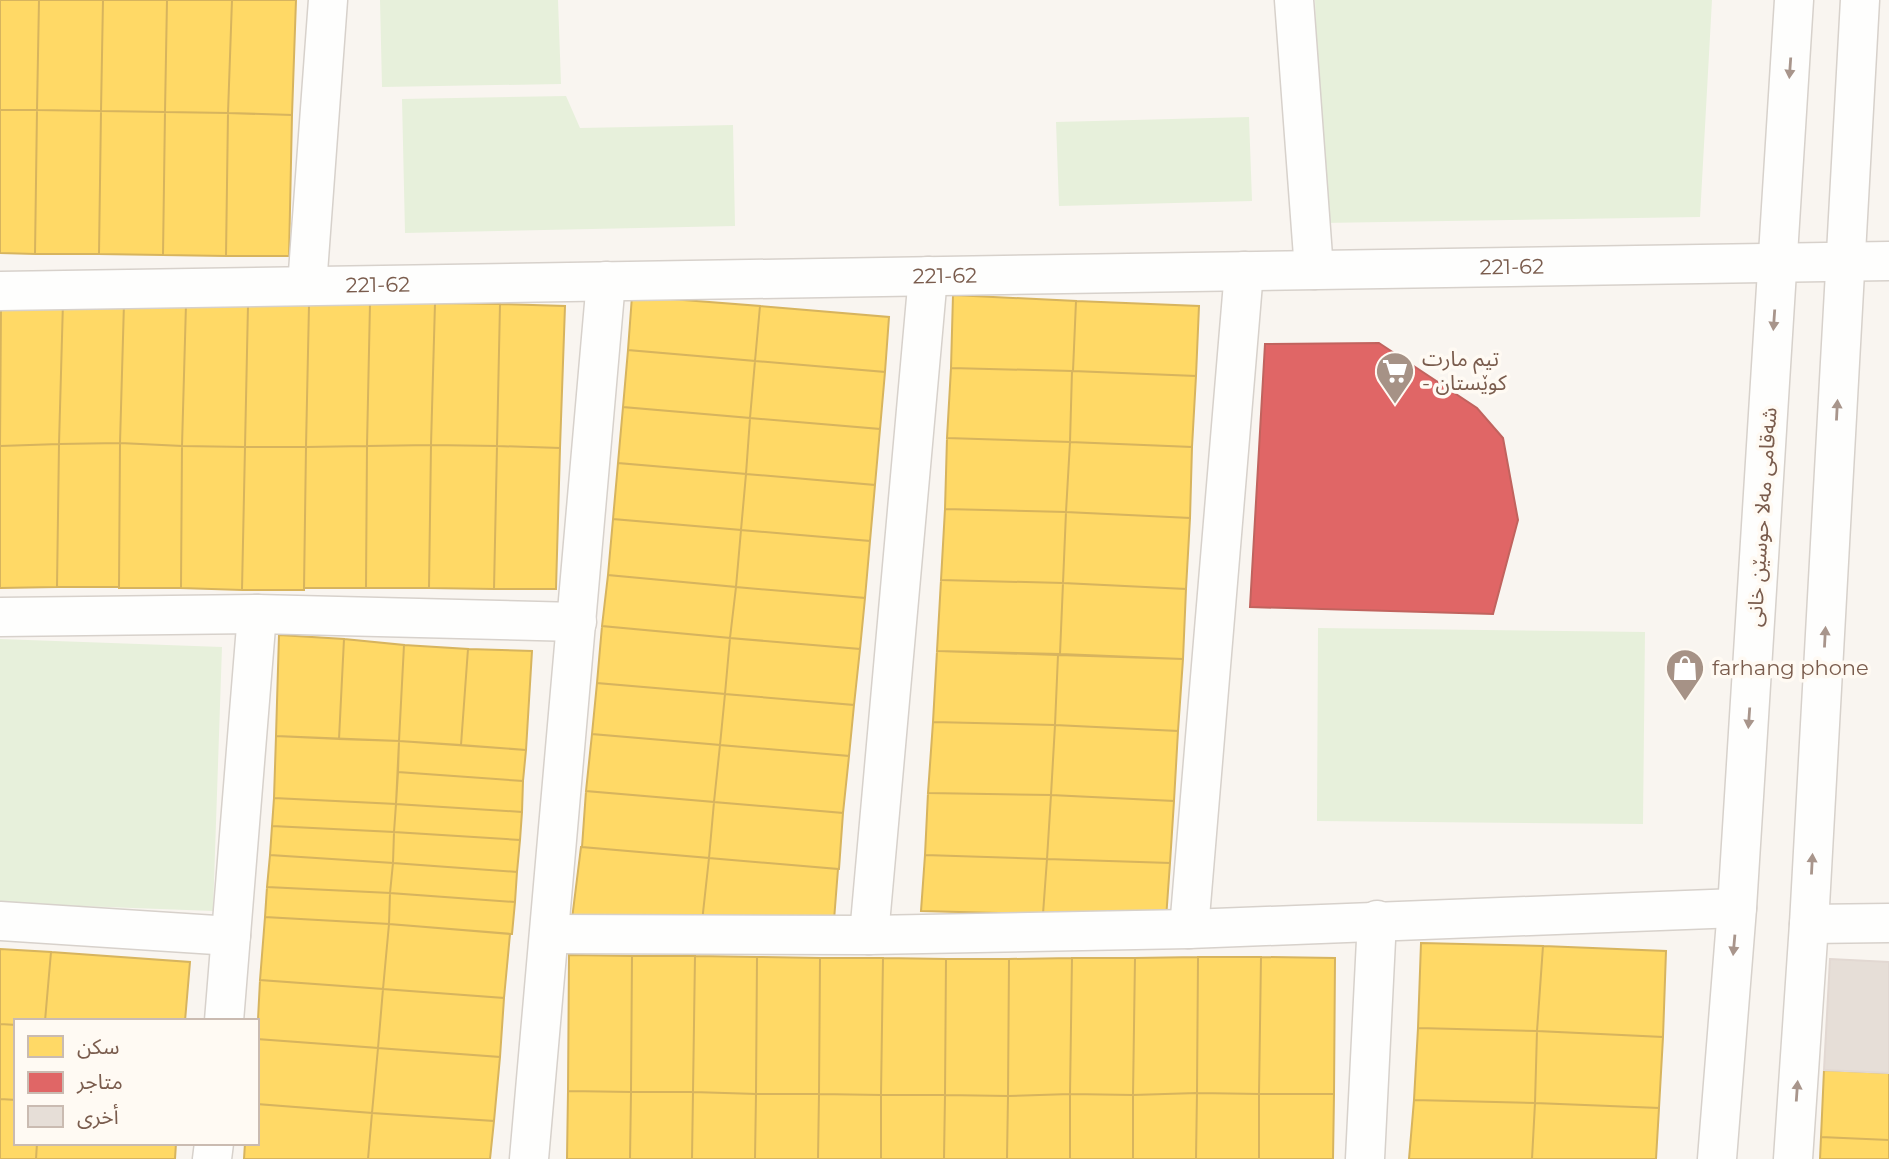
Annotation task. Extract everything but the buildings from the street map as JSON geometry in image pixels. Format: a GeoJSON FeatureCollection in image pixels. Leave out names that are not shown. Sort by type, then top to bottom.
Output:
{"type":"FeatureCollection","features":[{"type":"Feature","properties":{"kind":"street"},"geometry":{"type":"LineString","coordinates":[[307,286],[328,0]]}},
{"type":"Feature","properties":{"kind":"street"},"geometry":{"type":"LineString","coordinates":[[1294,0],[1314,270]]}},
{"type":"Feature","properties":{"kind":"street","name":"شەقامی مەلا حوسێن خانی"},"geometry":{"type":"LineString","coordinates":[[1717,1159],[1737,908],[1794,0]]}},
{"type":"Feature","properties":{"kind":"street"},"geometry":{"type":"LineString","coordinates":[[1793,1159],[1809,924],[1860,0]]}},
{"type":"Feature","properties":{"kind":"street","name":"221-62"},"geometry":{"type":"LineString","coordinates":[[0,291],[1889,261]]}},
{"type":"Feature","properties":{"kind":"street"},"geometry":{"type":"LineString","coordinates":[[1189,929],[1244,271]]}},
{"type":"Feature","properties":{"kind":"street"},"geometry":{"type":"LineString","coordinates":[[869,935],[928,276]]}},
{"type":"Feature","properties":{"kind":"street"},"geometry":{"type":"LineString","coordinates":[[529,1159],[606,281]]}},
{"type":"Feature","properties":{"kind":"street"},"geometry":{"type":"LineString","coordinates":[[0,617],[257,614],[577,622]]}},
{"type":"Feature","properties":{"kind":"street"},"geometry":{"type":"LineString","coordinates":[[224,1019],[257,614]]}},
{"type":"Feature","properties":{"kind":"street"},"geometry":{"type":"LineString","coordinates":[[550,934],[869,935],[1189,929],[1737,908]]}},
{"type":"Feature","properties":{"kind":"street"},"geometry":{"type":"LineString","coordinates":[[1365,1159],[1377,920]]}},
{"type":"Feature","properties":{"kind":"street"},"geometry":{"type":"LineString","coordinates":[[0,921],[231,936]]}},
{"type":"Feature","properties":{"kind":"street"},"geometry":{"type":"LineString","coordinates":[[1809,924],[1889,923]]}},
{"type":"Feature","properties":{"kind":"green space"},"geometry":{"type":"Polygon","coordinates":[[[380,0],[558,0],[561,84],[382,87],[380,0]]]}},
{"type":"Feature","properties":{"kind":"green space"},"geometry":{"type":"Polygon","coordinates":[[[1315,0],[1712,0],[1700,217],[1322,223],[1315,0]]]}},
{"type":"Feature","properties":{"kind":"green space"},"geometry":{"type":"Polygon","coordinates":[[[566,96],[580,128],[733,125],[735,226],[405,233],[402,99],[566,96]]]}},
{"type":"Feature","properties":{"kind":"green space"},"geometry":{"type":"Polygon","coordinates":[[[1249,117],[1252,201],[1059,206],[1056,122],[1249,117]]]}},
{"type":"Feature","properties":{"kind":"green space"},"geometry":{"type":"Polygon","coordinates":[[[1318,628],[1645,632],[1643,824],[1317,821],[1318,628]]]}},
{"type":"Feature","properties":{"kind":"green space"},"geometry":{"type":"Polygon","coordinates":[[[0,639],[222,647],[213,911],[0,903],[0,639]]]}},
{"type":"Feature","properties":{"kind":"place","name":"تیم مارت - کوێستان"},"geometry":{"type":"Point","coordinates":[1395,405]}},
{"type":"Feature","properties":{"kind":"place","name":"farhang phone"},"geometry":{"type":"Point","coordinates":[1685,702]}}]}
